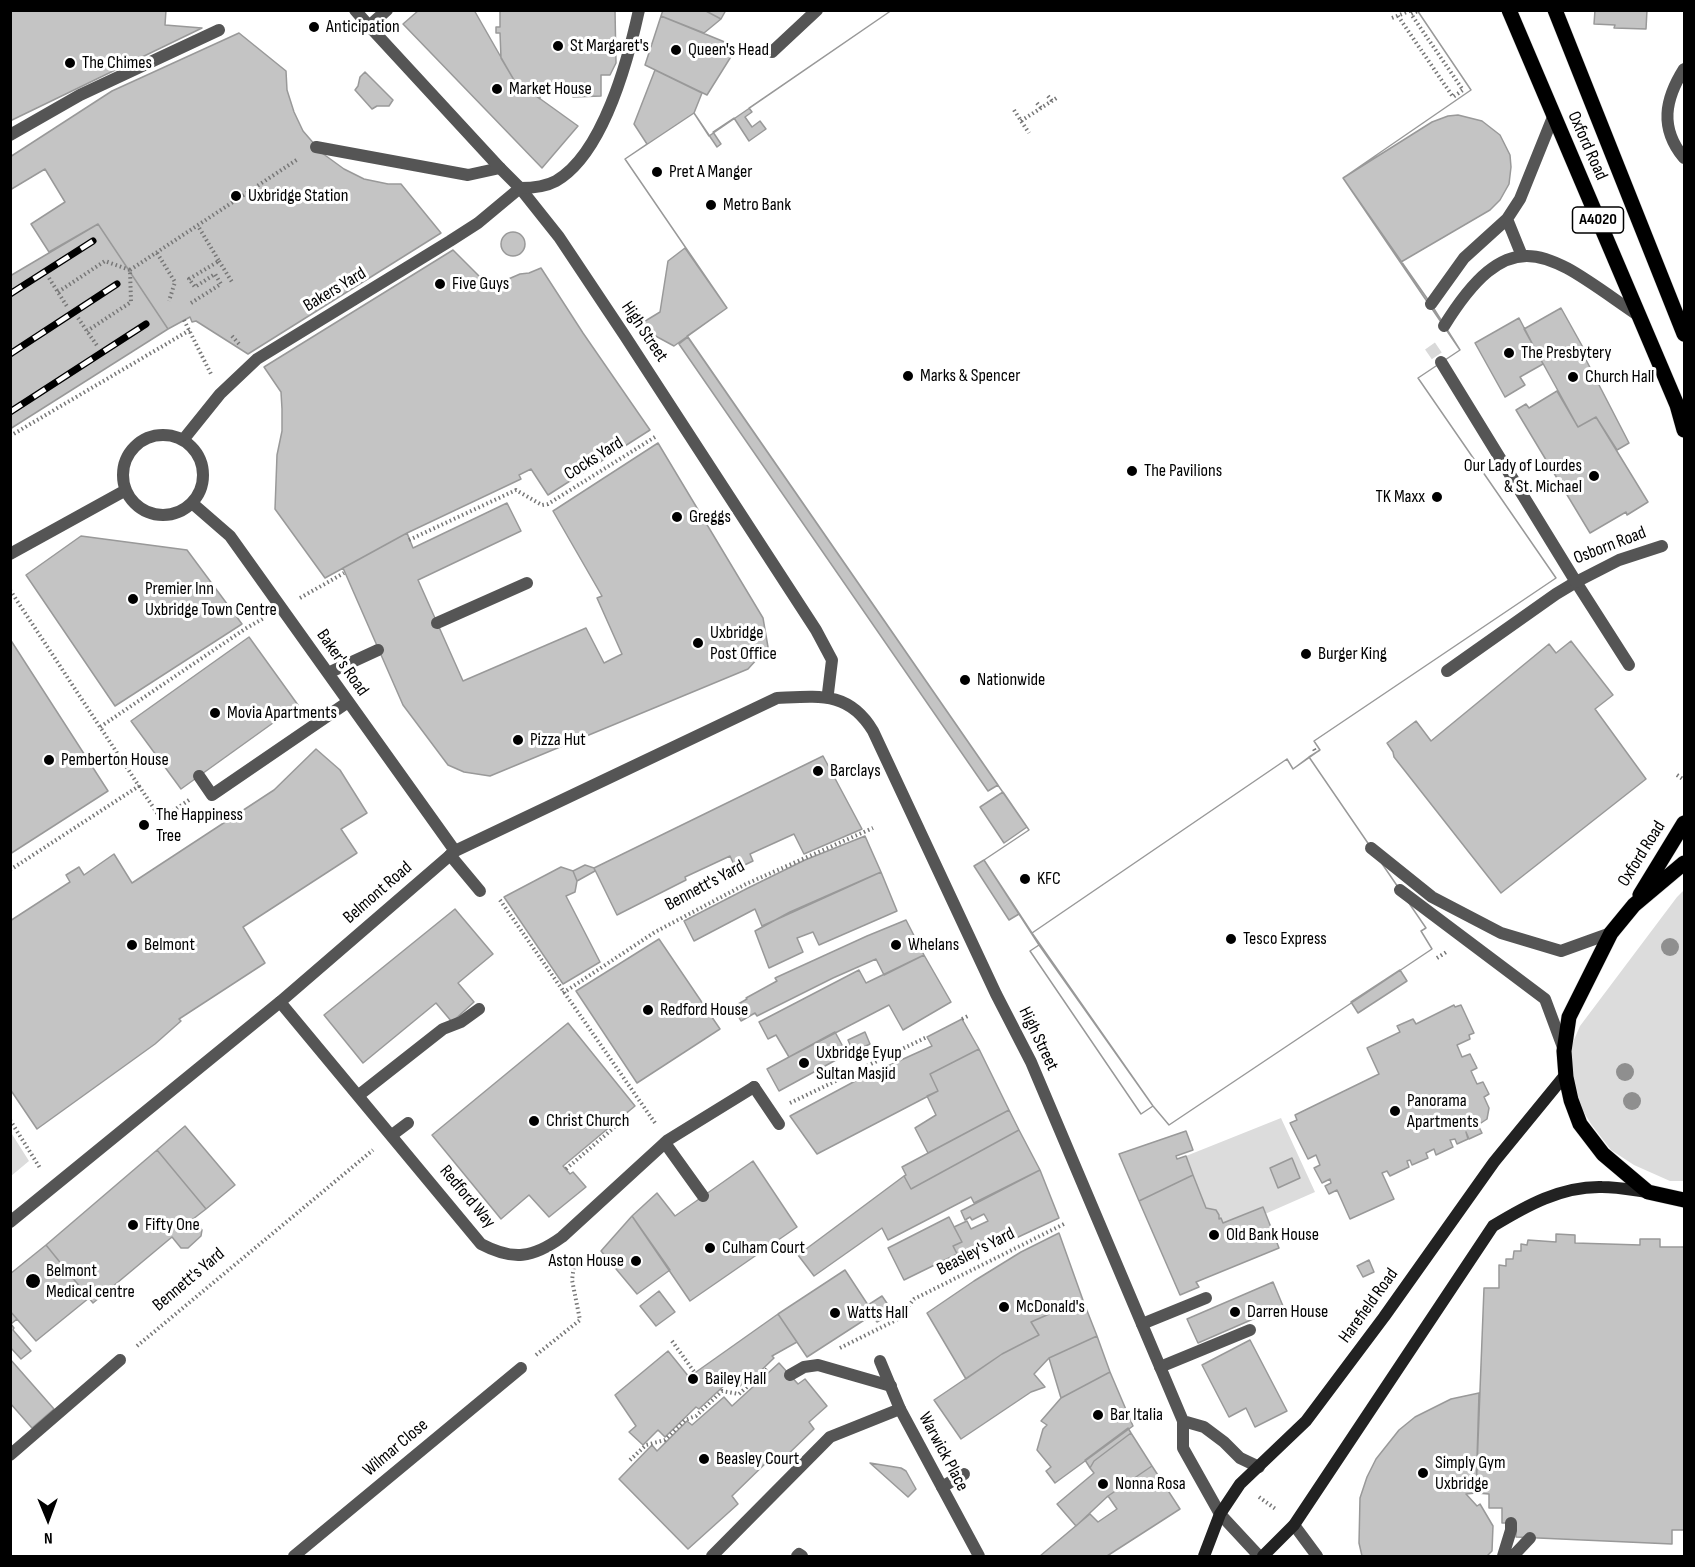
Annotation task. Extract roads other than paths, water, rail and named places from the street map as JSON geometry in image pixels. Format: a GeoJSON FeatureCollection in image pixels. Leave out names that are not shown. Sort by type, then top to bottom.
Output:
{"type":"FeatureCollection","features":[{"type":"Feature","properties":{"kind":"main road","name":"Oxford Road"},"geometry":{"type":"LineString","coordinates":[[1509,10],[1677,405],[1684,430]]}},
{"type":"Feature","properties":{"kind":"main road","name":"Oxford Road"},"geometry":{"type":"LineString","coordinates":[[1555,10],[1684,334]]}},
{"type":"Feature","properties":{"kind":"main road","name":"Oxford Road"},"geometry":{"type":"LineString","coordinates":[[1634,905],[1684,823]]}},
{"type":"Feature","properties":{"kind":"main road"},"geometry":{"type":"LineString","coordinates":[[1648,1192],[1603,1154],[1580,1124],[1571,1100],[1564,1051],[1569,1017],[1611,933],[1634,905],[1684,863]]}},
{"type":"Feature","properties":{"kind":"main road","name":"Harefield Road"},"geometry":{"type":"LineString","coordinates":[[1204,1557],[1220,1514],[1240,1484],[1306,1421],[1384,1317],[1494,1162],[1566,1074]]}},
{"type":"Feature","properties":{"kind":"main road"},"geometry":{"type":"LineString","coordinates":[[1261,1557],[1293,1525],[1493,1226],[1535,1201],[1569,1191],[1600,1187],[1648,1192],[1684,1200]]}},
{"type":"Feature","properties":{"kind":"street","name":"High Street"},"geometry":{"type":"LineString","coordinates":[[355,10],[520,188],[559,237],[816,630],[832,660],[828,695],[858,711],[865,718],[880,745],[991,984],[1031,1062],[1183,1421],[1183,1448],[1220,1514],[1261,1557]]}},
{"type":"Feature","properties":{"kind":"street"},"geometry":{"type":"LineString","coordinates":[[369,26],[387,10]]}},
{"type":"Feature","properties":{"kind":"street"},"geometry":{"type":"LineString","coordinates":[[520,188],[539,187],[558,180],[579,161],[603,125],[632,42],[639,10]]}},
{"type":"Feature","properties":{"kind":"street"},"geometry":{"type":"LineString","coordinates":[[772,51],[817,10]]}},
{"type":"Feature","properties":{"kind":"street"},"geometry":{"type":"LineString","coordinates":[[10,135],[80,95],[219,30]]}},
{"type":"Feature","properties":{"kind":"street"},"geometry":{"type":"LineString","coordinates":[[1683,156],[1671,137],[1667,110],[1671,93],[1684,69]]}},
{"type":"Feature","properties":{"kind":"street"},"geometry":{"type":"LineString","coordinates":[[1431,303],[1464,258],[1507,219],[1520,199],[1553,117]]}},
{"type":"Feature","properties":{"kind":"street"},"geometry":{"type":"LineString","coordinates":[[316,147],[468,175],[500,168]]}},
{"type":"Feature","properties":{"kind":"street","name":"Bakers Yard"},"geometry":{"type":"LineString","coordinates":[[183,440],[220,394],[257,359],[478,223],[520,188]]}},
{"type":"Feature","properties":{"kind":"street"},"geometry":{"type":"LineString","coordinates":[[1507,219],[1522,256]]}},
{"type":"Feature","properties":{"kind":"street"},"geometry":{"type":"LineString","coordinates":[[1444,326],[1472,285],[1483,275],[1504,261],[1522,256],[1547,258],[1562,264],[1639,316]]}},
{"type":"Feature","properties":{"kind":"street","name":"Osborn Road"},"geometry":{"type":"LineString","coordinates":[[1441,362],[1576,582],[1619,560],[1662,546]]}},
{"type":"Feature","properties":{"kind":"street"},"geometry":{"type":"LineString","coordinates":[[161,435],[183,440],[194,450],[201,462],[203,476],[200,491],[185,509],[168,515],[151,514],[136,504],[126,490],[123,469],[127,458],[141,442],[161,435]]}},
{"type":"Feature","properties":{"kind":"street"},"geometry":{"type":"LineString","coordinates":[[10,554],[126,490]]}},
{"type":"Feature","properties":{"kind":"street","name":"Baker's Road"},"geometry":{"type":"LineString","coordinates":[[192,503],[230,536],[328,672],[480,891]]}},
{"type":"Feature","properties":{"kind":"street"},"geometry":{"type":"LineString","coordinates":[[1447,671],[1576,582],[1629,664]]}},
{"type":"Feature","properties":{"kind":"street"},"geometry":{"type":"LineString","coordinates":[[437,623],[527,583]]}},
{"type":"Feature","properties":{"kind":"street"},"geometry":{"type":"LineString","coordinates":[[328,672],[378,650]]}},
{"type":"Feature","properties":{"kind":"street","name":"Belmont Road"},"geometry":{"type":"LineString","coordinates":[[10,1222],[280,1002],[452,853],[777,698],[828,695]]}},
{"type":"Feature","properties":{"kind":"street"},"geometry":{"type":"LineString","coordinates":[[199,776],[212,795],[348,702]]}},
{"type":"Feature","properties":{"kind":"street"},"geometry":{"type":"LineString","coordinates":[[1371,848],[1432,897],[1501,933],[1561,951],[1611,933]]}},
{"type":"Feature","properties":{"kind":"street"},"geometry":{"type":"LineString","coordinates":[[1400,890],[1545,999],[1564,1051]]}},
{"type":"Feature","properties":{"kind":"street","name":"Redford Way"},"geometry":{"type":"LineString","coordinates":[[280,1002],[481,1244],[509,1255],[520,1256],[541,1250],[562,1238],[667,1142],[754,1087],[779,1124]]}},
{"type":"Feature","properties":{"kind":"street"},"geometry":{"type":"LineString","coordinates":[[359,1095],[443,1029],[461,1022],[479,1009]]}},
{"type":"Feature","properties":{"kind":"street"},"geometry":{"type":"LineString","coordinates":[[392,1135],[408,1123]]}},
{"type":"Feature","properties":{"kind":"street"},"geometry":{"type":"LineString","coordinates":[[667,1142],[703,1196]]}},
{"type":"Feature","properties":{"kind":"street"},"geometry":{"type":"LineString","coordinates":[[1142,1324],[1206,1298]]}},
{"type":"Feature","properties":{"kind":"street"},"geometry":{"type":"LineString","coordinates":[[1160,1367],[1250,1330]]}},
{"type":"Feature","properties":{"kind":"street"},"geometry":{"type":"LineString","coordinates":[[10,1455],[120,1360]]}},
{"type":"Feature","properties":{"kind":"street","name":"Warwick Place"},"geometry":{"type":"LineString","coordinates":[[880,1361],[900,1409],[979,1557]]}},
{"type":"Feature","properties":{"kind":"street"},"geometry":{"type":"LineString","coordinates":[[790,1376],[804,1367],[818,1365],[891,1386]]}},
{"type":"Feature","properties":{"kind":"street","name":"Wilmar Close"},"geometry":{"type":"LineString","coordinates":[[294,1557],[520,1368]]}},
{"type":"Feature","properties":{"kind":"street"},"geometry":{"type":"LineString","coordinates":[[712,1557],[830,1437],[900,1409]]}},
{"type":"Feature","properties":{"kind":"street"},"geometry":{"type":"LineString","coordinates":[[1183,1421],[1204,1427],[1240,1458],[1259,1467]]}},
{"type":"Feature","properties":{"kind":"street"},"geometry":{"type":"LineString","coordinates":[[942,1487],[964,1474]]}},
{"type":"Feature","properties":{"kind":"street"},"geometry":{"type":"LineString","coordinates":[[1503,1557],[1511,1530],[1510,1523]]}},
{"type":"Feature","properties":{"kind":"street"},"geometry":{"type":"LineString","coordinates":[[1293,1525],[1317,1557]]}},
{"type":"Feature","properties":{"kind":"street"},"geometry":{"type":"LineString","coordinates":[[1513,1557],[1530,1538]]}},
{"type":"Feature","properties":{"kind":"street"},"geometry":{"type":"LineString","coordinates":[[797,1557],[799,1554],[802,1557]]}},
{"type":"Feature","properties":{"kind":"tunnel"},"geometry":{"type":"LineString","coordinates":[[1430,346],[1441,362]]}},
{"type":"Feature","properties":{"kind":"railway"},"geometry":{"type":"LineString","coordinates":[[10,294],[93,241]]}},
{"type":"Feature","properties":{"kind":"railway"},"geometry":{"type":"LineString","coordinates":[[10,354],[117,284]]}},
{"type":"Feature","properties":{"kind":"railway"},"geometry":{"type":"LineString","coordinates":[[10,412],[146,324]]}},
{"type":"Feature","properties":{"kind":"place","name":"Anticipation"},"geometry":{"type":"Point","coordinates":[314,27]}},
{"type":"Feature","properties":{"kind":"place","name":"St Margaret's"},"geometry":{"type":"Point","coordinates":[558,46]}},
{"type":"Feature","properties":{"kind":"place","name":"Queen's Head"},"geometry":{"type":"Point","coordinates":[676,50]}},
{"type":"Feature","properties":{"kind":"place","name":"The Chimes"},"geometry":{"type":"Point","coordinates":[70,63]}},
{"type":"Feature","properties":{"kind":"place","name":"Market House"},"geometry":{"type":"Point","coordinates":[497,89]}},
{"type":"Feature","properties":{"kind":"place","name":"Pret A Manger"},"geometry":{"type":"Point","coordinates":[657,172]}},
{"type":"Feature","properties":{"kind":"place","name":"Uxbridge Station"},"geometry":{"type":"Point","coordinates":[236,196]}},
{"type":"Feature","properties":{"kind":"place","name":"Metro Bank"},"geometry":{"type":"Point","coordinates":[711,205]}},
{"type":"Feature","properties":{"kind":"place","name":"Five Guys"},"geometry":{"type":"Point","coordinates":[440,284]}},
{"type":"Feature","properties":{"kind":"place","name":"The Presbytery"},"geometry":{"type":"Point","coordinates":[1509,353]}},
{"type":"Feature","properties":{"kind":"place","name":"Marks & Spencer"},"geometry":{"type":"Point","coordinates":[908,376]}},
{"type":"Feature","properties":{"kind":"place","name":"Church Hall"},"geometry":{"type":"Point","coordinates":[1573,377]}},
{"type":"Feature","properties":{"kind":"place","name":"The Pavilions"},"geometry":{"type":"Point","coordinates":[1132,471]}},
{"type":"Feature","properties":{"kind":"place","name":"Our Lady of Lourdes & St. Michael"},"geometry":{"type":"Point","coordinates":[1594,476]}},
{"type":"Feature","properties":{"kind":"place","name":"TK Maxx"},"geometry":{"type":"Point","coordinates":[1437,497]}},
{"type":"Feature","properties":{"kind":"place","name":"Greggs"},"geometry":{"type":"Point","coordinates":[677,517]}},
{"type":"Feature","properties":{"kind":"place","name":"Premier Inn Uxbridge Town Centre"},"geometry":{"type":"Point","coordinates":[133,599]}},
{"type":"Feature","properties":{"kind":"place","name":"Uxbridge Post Office"},"geometry":{"type":"Point","coordinates":[698,643]}},
{"type":"Feature","properties":{"kind":"place","name":"Burger King"},"geometry":{"type":"Point","coordinates":[1306,654]}},
{"type":"Feature","properties":{"kind":"place","name":"Nationwide"},"geometry":{"type":"Point","coordinates":[965,680]}},
{"type":"Feature","properties":{"kind":"place","name":"Movia Apartments"},"geometry":{"type":"Point","coordinates":[215,713]}},
{"type":"Feature","properties":{"kind":"place","name":"Pizza Hut"},"geometry":{"type":"Point","coordinates":[518,740]}},
{"type":"Feature","properties":{"kind":"place","name":"Pemberton House"},"geometry":{"type":"Point","coordinates":[49,760]}},
{"type":"Feature","properties":{"kind":"place","name":"Barclays"},"geometry":{"type":"Point","coordinates":[818,771]}},
{"type":"Feature","properties":{"kind":"place","name":"The Happiness Tree"},"geometry":{"type":"Point","coordinates":[144,825]}},
{"type":"Feature","properties":{"kind":"place","name":"KFC"},"geometry":{"type":"Point","coordinates":[1025,879]}},
{"type":"Feature","properties":{"kind":"place","name":"Tesco Express"},"geometry":{"type":"Point","coordinates":[1231,939]}},
{"type":"Feature","properties":{"kind":"place","name":"Belmont"},"geometry":{"type":"Point","coordinates":[132,945]}},
{"type":"Feature","properties":{"kind":"place","name":"Whelans"},"geometry":{"type":"Point","coordinates":[896,945]}},
{"type":"Feature","properties":{"kind":"place","name":"Redford House"},"geometry":{"type":"Point","coordinates":[648,1010]}},
{"type":"Feature","properties":{"kind":"place","name":"Uxbridge Eyup Sultan Masjid"},"geometry":{"type":"Point","coordinates":[804,1063]}},
{"type":"Feature","properties":{"kind":"place","name":"Panorama Apartments"},"geometry":{"type":"Point","coordinates":[1395,1111]}},
{"type":"Feature","properties":{"kind":"place","name":"Christ Church"},"geometry":{"type":"Point","coordinates":[534,1121]}},
{"type":"Feature","properties":{"kind":"place","name":"Fifty One"},"geometry":{"type":"Point","coordinates":[133,1225]}},
{"type":"Feature","properties":{"kind":"place","name":"Old Bank House"},"geometry":{"type":"Point","coordinates":[1214,1235]}},
{"type":"Feature","properties":{"kind":"place","name":"Culham Court"},"geometry":{"type":"Point","coordinates":[710,1248]}},
{"type":"Feature","properties":{"kind":"place","name":"Aston House"},"geometry":{"type":"Point","coordinates":[636,1261]}},
{"type":"Feature","properties":{"kind":"place","name":"Belmont Medical centre"},"geometry":{"type":"Point","coordinates":[33,1281]}},
{"type":"Feature","properties":{"kind":"place","name":"McDonald's"},"geometry":{"type":"Point","coordinates":[1004,1307]}},
{"type":"Feature","properties":{"kind":"place","name":"Darren House"},"geometry":{"type":"Point","coordinates":[1235,1312]}},
{"type":"Feature","properties":{"kind":"place","name":"Watts Hall"},"geometry":{"type":"Point","coordinates":[835,1313]}},
{"type":"Feature","properties":{"kind":"place","name":"Bailey Hall"},"geometry":{"type":"Point","coordinates":[693,1379]}},
{"type":"Feature","properties":{"kind":"place","name":"Bar Italia"},"geometry":{"type":"Point","coordinates":[1098,1415]}},
{"type":"Feature","properties":{"kind":"place","name":"Beasley Court"},"geometry":{"type":"Point","coordinates":[704,1459]}},
{"type":"Feature","properties":{"kind":"place","name":"Simply Gym Uxbridge"},"geometry":{"type":"Point","coordinates":[1423,1473]}},
{"type":"Feature","properties":{"kind":"place","name":"Nonna Rosa"},"geometry":{"type":"Point","coordinates":[1103,1484]}}]}
